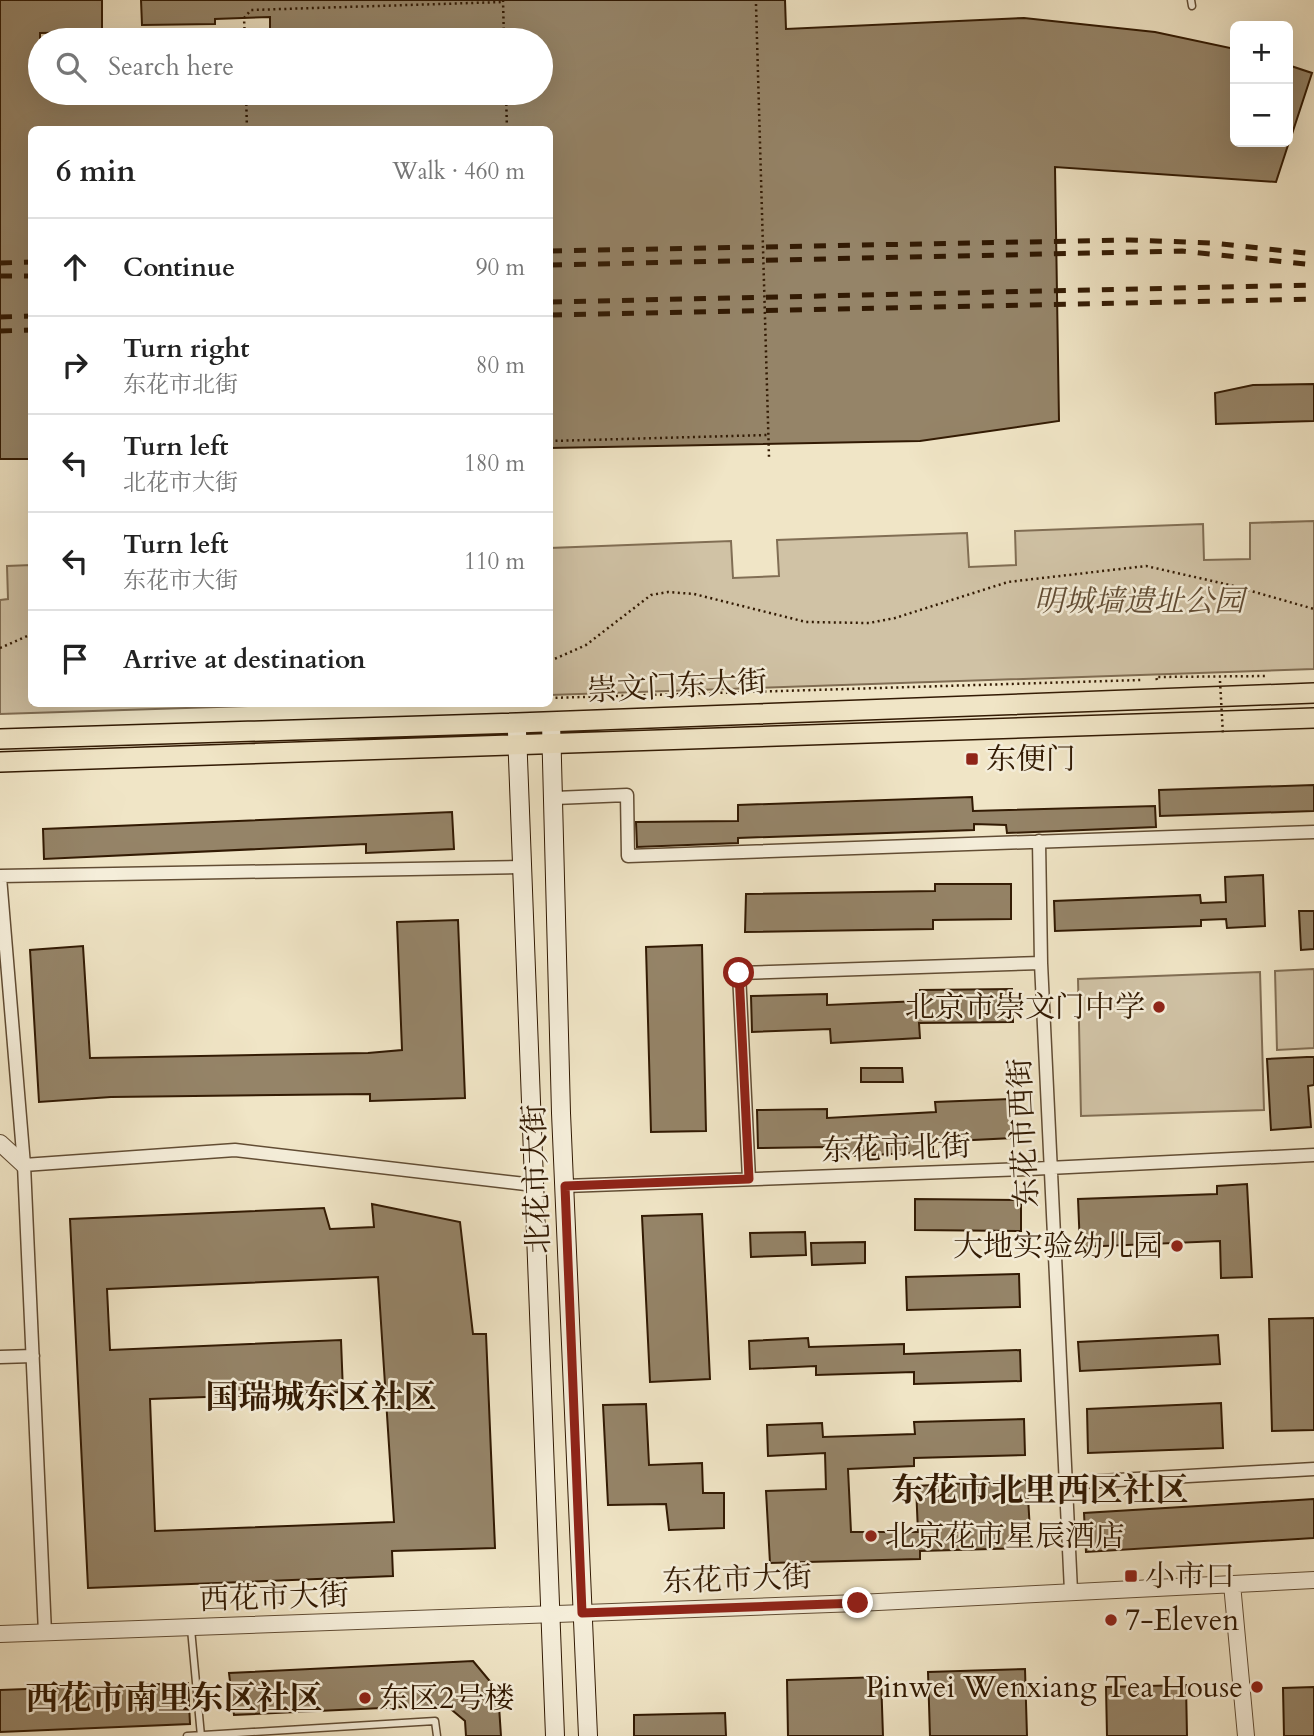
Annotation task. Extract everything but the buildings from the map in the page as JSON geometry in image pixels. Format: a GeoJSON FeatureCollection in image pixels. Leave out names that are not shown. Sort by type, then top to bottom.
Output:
{"type":"FeatureCollection","features":[{"type":"Feature","properties":{"kind":"main road","name":"崇文门东大街"},"geometry":{"type":"LineString","coordinates":[[0,739],[551,722],[1314,693]]}},
{"type":"Feature","properties":{"kind":"main road","name":"崇文门东大街"},"geometry":{"type":"LineString","coordinates":[[518,745],[1314,718]]}},
{"type":"Feature","properties":{"kind":"main road","name":"北花市大街"},"geometry":{"type":"LineString","coordinates":[[551,722],[565,1186],[588,1736]]}},
{"type":"Feature","properties":{"kind":"main road","name":"北花市大街"},"geometry":{"type":"LineString","coordinates":[[517,723],[555,1736]]}},
{"type":"Feature","properties":{"kind":"main road"},"geometry":{"type":"LineString","coordinates":[[0,762],[518,745]]}},
{"type":"Feature","properties":{"kind":"street"},"geometry":{"type":"LineString","coordinates":[[555,798],[627,795],[628,856],[1314,832]]}},
{"type":"Feature","properties":{"kind":"street","name":"东花市西街"},"geometry":{"type":"LineString","coordinates":[[1039,841],[1041,963],[1071,1591]]}},
{"type":"Feature","properties":{"kind":"street"},"geometry":{"type":"LineString","coordinates":[[45,1633],[24,1165],[0,876],[523,867]]}},
{"type":"Feature","properties":{"kind":"street"},"geometry":{"type":"LineString","coordinates":[[749,1179],[739,973],[1041,963]]}},
{"type":"Feature","properties":{"kind":"street"},"geometry":{"type":"LineString","coordinates":[[0,1143],[24,1165]]}},
{"type":"Feature","properties":{"kind":"street"},"geometry":{"type":"LineString","coordinates":[[0,1163],[24,1165],[235,1150],[534,1185]]}},
{"type":"Feature","properties":{"kind":"street","name":"东花市北街"},"geometry":{"type":"LineString","coordinates":[[565,1186],[1051,1168],[1314,1155]]}},
{"type":"Feature","properties":{"kind":"street"},"geometry":{"type":"LineString","coordinates":[[0,1357],[33,1356]]}},
{"type":"Feature","properties":{"kind":"street"},"geometry":{"type":"LineString","coordinates":[[1065,1483],[1314,1469]]}},
{"type":"Feature","properties":{"kind":"street","name":"东花市大街"},"geometry":{"type":"LineString","coordinates":[[551,1614],[1314,1580]]}},
{"type":"Feature","properties":{"kind":"street"},"geometry":{"type":"LineString","coordinates":[[1232,1584],[1246,1736]]}},
{"type":"Feature","properties":{"kind":"street","name":"西花市大街"},"geometry":{"type":"LineString","coordinates":[[0,1634],[551,1614]]}},
{"type":"Feature","properties":{"kind":"lane"},"geometry":{"type":"LineString","coordinates":[[191,1629],[200,1736]]}},
{"type":"Feature","properties":{"kind":"lane"},"geometry":{"type":"LineString","coordinates":[[187,1736],[435,1721],[438,1736]]}},
{"type":"Feature","properties":{"kind":"path"},"geometry":{"type":"LineString","coordinates":[[244,28],[244,18],[251,10],[503,1],[504,28]]}},
{"type":"Feature","properties":{"kind":"path"},"geometry":{"type":"LineString","coordinates":[[756,4],[769,457]]}},
{"type":"Feature","properties":{"kind":"path"},"geometry":{"type":"LineString","coordinates":[[246,105],[247,126]]}},
{"type":"Feature","properties":{"kind":"path"},"geometry":{"type":"LineString","coordinates":[[506,105],[507,126]]}},
{"type":"Feature","properties":{"kind":"path"},"geometry":{"type":"LineString","coordinates":[[553,441],[768,435]]}},
{"type":"Feature","properties":{"kind":"path"},"geometry":{"type":"LineString","coordinates":[[553,660],[586,645],[650,595],[668,592],[695,594],[806,622],[869,623],[895,618],[1007,582],[1146,566],[1230,585],[1314,609]]}},
{"type":"Feature","properties":{"kind":"path"},"geometry":{"type":"LineString","coordinates":[[0,648],[28,636]]}},
{"type":"Feature","properties":{"kind":"path"},"geometry":{"type":"LineString","coordinates":[[553,698],[1276,675]]}},
{"type":"Feature","properties":{"kind":"path"},"geometry":{"type":"LineString","coordinates":[[1220,681],[1223,736]]}},
{"type":"Feature","properties":{"kind":"green space","name":"明城墙遗址公园"},"geometry":{"type":"Polygon","coordinates":[[[1314,521],[1314,669],[553,695],[553,548],[731,541],[733,578],[779,576],[777,540],[967,533],[969,567],[1016,565],[1015,531],[1203,524],[1204,560],[1250,559],[1250,523],[1314,521]]]}},
{"type":"Feature","properties":{"kind":"green space"},"geometry":{"type":"Polygon","coordinates":[[[28,565],[28,707],[218,707],[0,714],[0,600],[8,599],[7,566],[28,565]]]}},
{"type":"Feature","properties":{"kind":"green space"},"geometry":{"type":"Polygon","coordinates":[[[1314,969],[1314,1048],[1277,1050],[1275,971],[1314,969]]]}},
{"type":"Feature","properties":{"kind":"green space"},"geometry":{"type":"Polygon","coordinates":[[[1260,972],[1264,1110],[1081,1116],[1078,979],[1260,972]]]}},
{"type":"Feature","properties":{"kind":"railway"},"geometry":{"type":"LineString","coordinates":[[553,251],[1129,240],[1213,243],[1314,254]]}},
{"type":"Feature","properties":{"kind":"railway"},"geometry":{"type":"LineString","coordinates":[[553,265],[1182,251],[1314,265]]}},
{"type":"Feature","properties":{"kind":"railway"},"geometry":{"type":"LineString","coordinates":[[0,263],[28,262]]}},
{"type":"Feature","properties":{"kind":"railway"},"geometry":{"type":"LineString","coordinates":[[0,276],[28,276]]}},
{"type":"Feature","properties":{"kind":"railway"},"geometry":{"type":"LineString","coordinates":[[553,302],[1314,285]]}},
{"type":"Feature","properties":{"kind":"railway"},"geometry":{"type":"LineString","coordinates":[[553,315],[1314,299]]}},
{"type":"Feature","properties":{"kind":"railway"},"geometry":{"type":"LineString","coordinates":[[0,317],[28,316]]}},
{"type":"Feature","properties":{"kind":"railway"},"geometry":{"type":"LineString","coordinates":[[0,331],[28,330]]}},
{"type":"Feature","properties":{"kind":"place","name":"东便门"},"geometry":{"type":"Point","coordinates":[972,759]}},
{"type":"Feature","properties":{"kind":"place","name":"北京市崇文门中学"},"geometry":{"type":"Point","coordinates":[1159,1007]}},
{"type":"Feature","properties":{"kind":"place","name":"大地实验幼儿园"},"geometry":{"type":"Point","coordinates":[1177,1246]}},
{"type":"Feature","properties":{"kind":"place","name":"北京花市星辰酒店"},"geometry":{"type":"Point","coordinates":[871,1536]}},
{"type":"Feature","properties":{"kind":"place","name":"小市口"},"geometry":{"type":"Point","coordinates":[1131,1576]}},
{"type":"Feature","properties":{"kind":"place","name":"7-Eleven"},"geometry":{"type":"Point","coordinates":[1111,1620]}},
{"type":"Feature","properties":{"kind":"place","name":"Pinwei Wenxiang Tea House"},"geometry":{"type":"Point","coordinates":[1257,1687]}},
{"type":"Feature","properties":{"kind":"place","name":"东区2号楼"},"geometry":{"type":"Point","coordinates":[365,1698]}},
{"type":"Feature","properties":{"kind":"district","name":"国瑞城东区社区"},"geometry":{"type":"Point","coordinates":[321,1396]}},
{"type":"Feature","properties":{"kind":"district","name":"东花市北里西区社区"},"geometry":{"type":"Point","coordinates":[1040,1489]}},
{"type":"Feature","properties":{"kind":"district","name":"西花市南里东区社区"},"geometry":{"type":"Point","coordinates":[174,1697]}},
{"type":"Feature","properties":{"kind":"route"},"geometry":{"type":"LineString","coordinates":[[739,973],[749,1179],[565,1186],[582,1613],[858,1603]]}}]}
